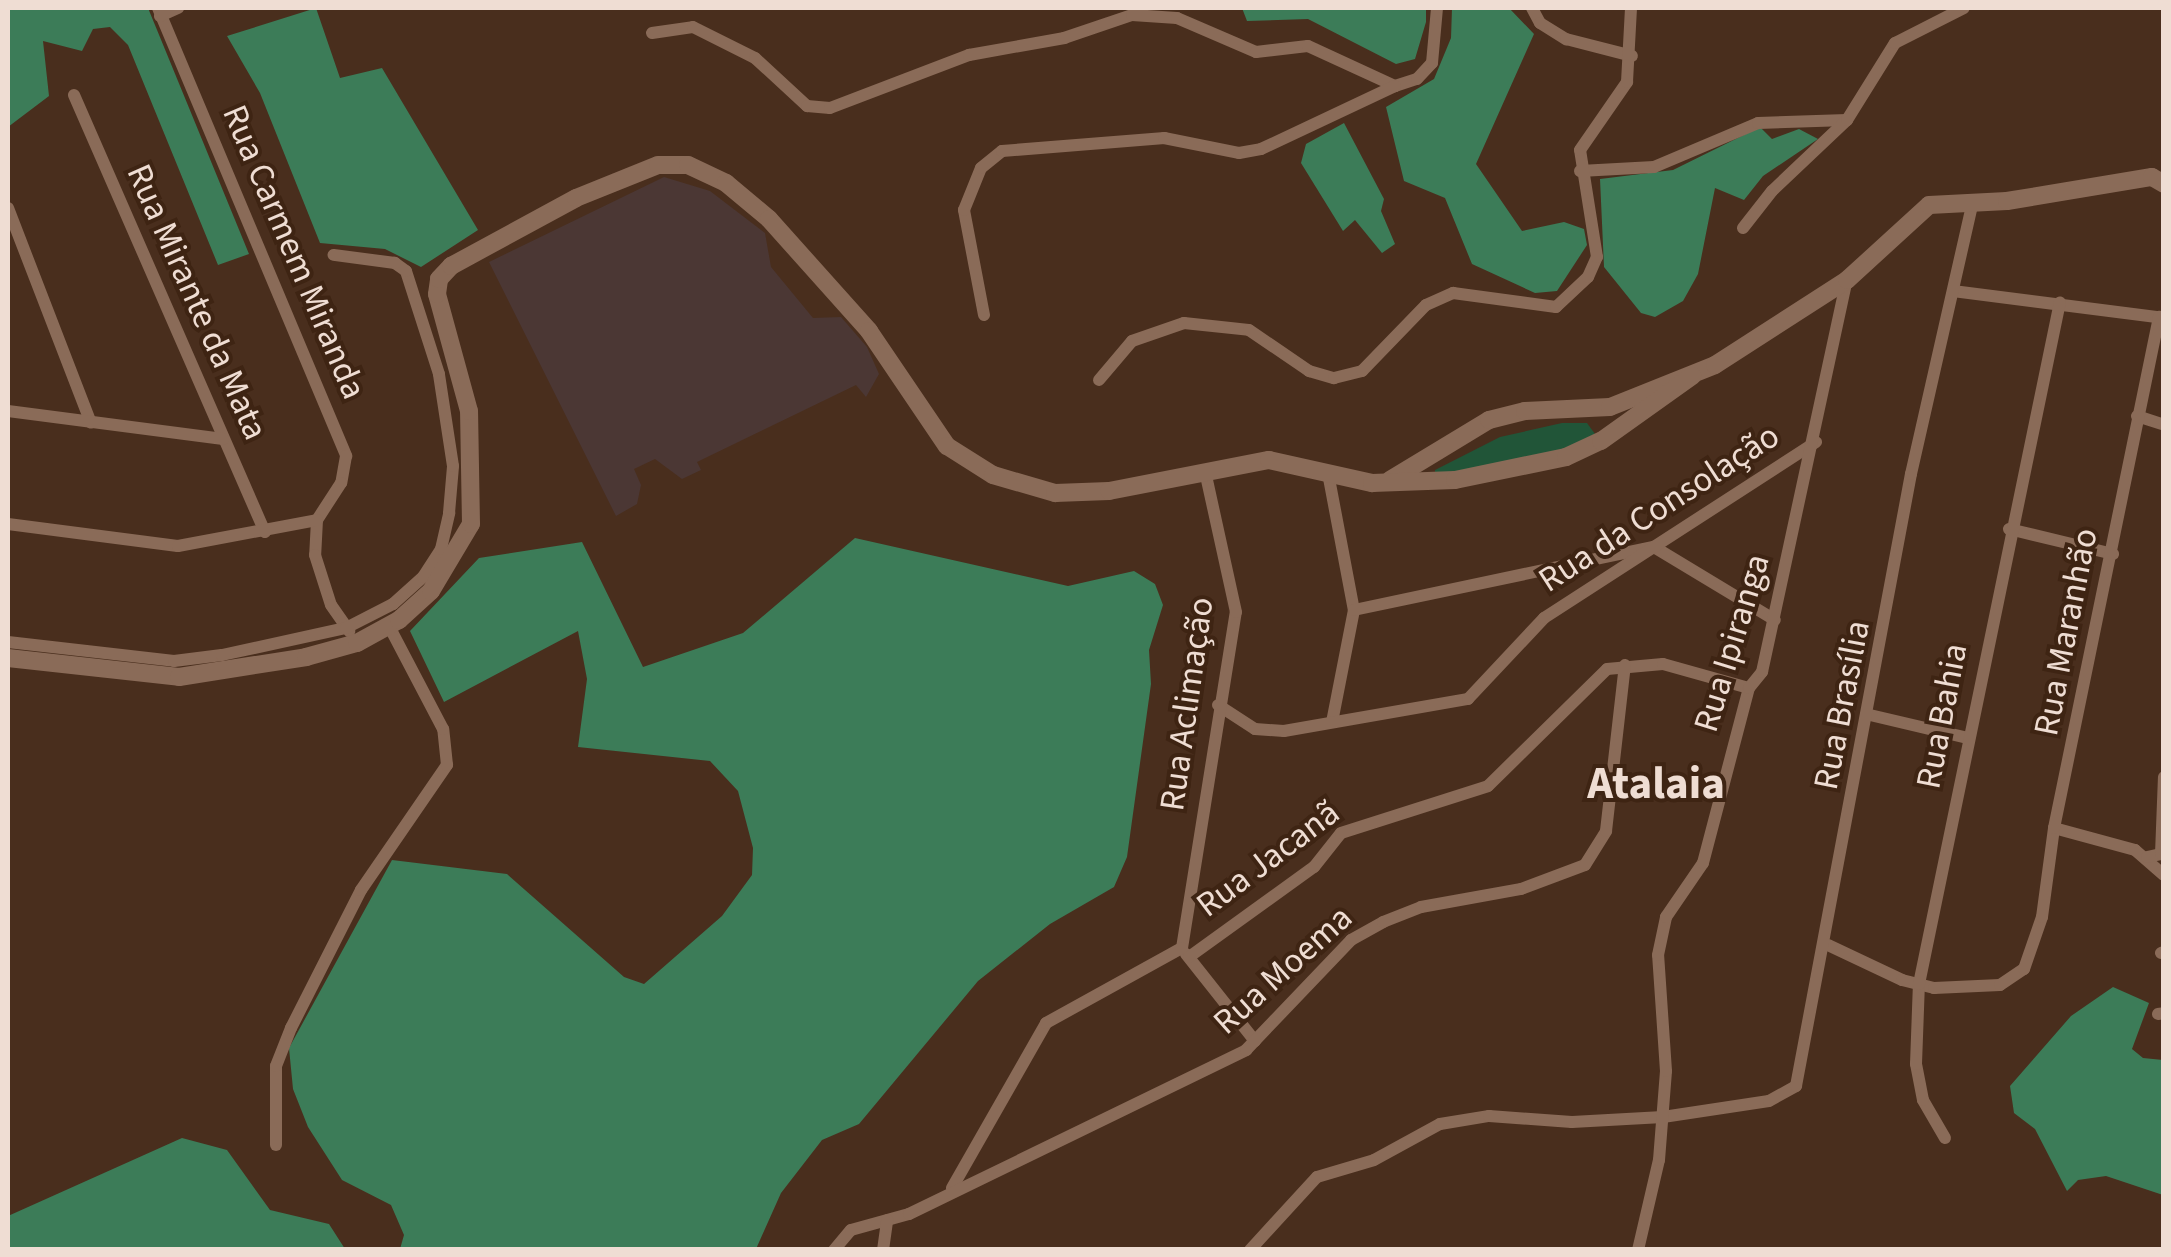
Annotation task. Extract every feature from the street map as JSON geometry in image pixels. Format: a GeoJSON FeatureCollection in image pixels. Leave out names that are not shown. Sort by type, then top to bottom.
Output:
{"type":"FeatureCollection","features":[{"type":"Feature","properties":{"kind":"street"},"geometry":{"type":"LineString","coordinates":[[159,12],[178,8]]}},
{"type":"Feature","properties":{"kind":"street"},"geometry":{"type":"LineString","coordinates":[[984,315],[964,210],[981,168],[1002,150],[1164,138],[1239,152],[1261,149],[1418,79],[1432,63],[1437,8]]}},
{"type":"Feature","properties":{"kind":"street"},"geometry":{"type":"LineString","coordinates":[[1532,8],[1540,23],[1566,39],[1632,56]]}},
{"type":"Feature","properties":{"kind":"street"},"geometry":{"type":"LineString","coordinates":[[1099,380],[1132,341],[1184,323],[1248,330],[1309,371],[1334,378],[1362,371],[1426,305],[1453,293],[1556,307],[1588,277],[1596,257],[1580,171],[1582,140],[1620,93],[1632,56],[1630,8]]}},
{"type":"Feature","properties":{"kind":"street"},"geometry":{"type":"LineString","coordinates":[[1744,228],[1772,190],[1847,120],[1895,44],[1964,8]]}},
{"type":"Feature","properties":{"kind":"street","name":"Rua Carmem Miranda"},"geometry":{"type":"LineString","coordinates":[[159,12],[346,456],[341,482],[317,520]]}},
{"type":"Feature","properties":{"kind":"street"},"geometry":{"type":"LineString","coordinates":[[652,33],[693,27],[754,58],[814,108],[842,106],[969,56],[1064,38],[1132,15],[1177,18],[1256,52],[1308,46],[1395,86]]}},
{"type":"Feature","properties":{"kind":"street","name":"Rua Mirante da Mata"},"geometry":{"type":"LineString","coordinates":[[74,95],[265,532]]}},
{"type":"Feature","properties":{"kind":"street"},"geometry":{"type":"LineString","coordinates":[[1580,171],[1654,167],[1758,123],[1847,120]]}},
{"type":"Feature","properties":{"kind":"street"},"geometry":{"type":"LineString","coordinates":[[8,658],[178,677],[389,626],[431,591],[471,524],[474,465],[469,410],[437,294],[439,279],[451,266],[576,198],[658,165],[688,165],[726,183],[769,220],[869,331],[934,433],[978,467],[1055,493],[1086,494],[1269,460],[1385,483],[1455,480],[1566,457],[1601,441],[1692,376],[1750,346],[1846,280],[1912,214],[1947,199],[2007,201],[2152,177],[2164,184]]}},
{"type":"Feature","properties":{"kind":"street","name":"Rua Brasília"},"geometry":{"type":"LineString","coordinates":[[1250,1250],[1317,1177],[1374,1160],[1440,1124],[1488,1116],[1572,1122],[1663,1117],[1769,1101],[1796,1086],[1828,945],[1912,474],[1973,200]]}},
{"type":"Feature","properties":{"kind":"street"},"geometry":{"type":"LineString","coordinates":[[8,208],[91,423]]}},
{"type":"Feature","properties":{"kind":"street"},"geometry":{"type":"LineString","coordinates":[[8,642],[174,661],[352,635],[423,577],[441,549],[453,466],[439,374],[406,271],[395,263],[334,254]]}},
{"type":"Feature","properties":{"kind":"street","name":"Rua Ipiranga"},"geometry":{"type":"LineString","coordinates":[[1638,1250],[1656,1195],[1663,1117],[1658,955],[1677,894],[1702,863],[1749,688],[1762,672],[1816,442],[1846,280]]}},
{"type":"Feature","properties":{"kind":"street"},"geometry":{"type":"LineString","coordinates":[[1954,291],[2161,318]]}},
{"type":"Feature","properties":{"kind":"street","name":"Rua Bahia"},"geometry":{"type":"LineString","coordinates":[[1946,1138],[1923,1100],[1916,1064],[1919,984],[2009,528],[2060,302]]}},
{"type":"Feature","properties":{"kind":"street","name":"Rua Maranhão"},"geometry":{"type":"LineString","coordinates":[[1919,984],[1956,990],[2000,985],[2015,978],[2030,957],[2113,554],[2137,416],[2161,318]]}},
{"type":"Feature","properties":{"kind":"street"},"geometry":{"type":"LineString","coordinates":[[1385,483],[1489,420],[1525,411],[1590,411],[1692,376]]}},
{"type":"Feature","properties":{"kind":"street"},"geometry":{"type":"LineString","coordinates":[[8,411],[224,438]]}},
{"type":"Feature","properties":{"kind":"street"},"geometry":{"type":"LineString","coordinates":[[1590,411],[1604,427],[1601,441]]}},
{"type":"Feature","properties":{"kind":"street"},"geometry":{"type":"LineString","coordinates":[[2137,416],[2164,424]]}},
{"type":"Feature","properties":{"kind":"street","name":"Rua da Consolação"},"geometry":{"type":"LineString","coordinates":[[1218,706],[1255,729],[1332,722],[1468,700],[1544,618],[1816,442]]}},
{"type":"Feature","properties":{"kind":"street"},"geometry":{"type":"LineString","coordinates":[[453,466],[474,465]]}},
{"type":"Feature","properties":{"kind":"street","name":"Rua Aclimação"},"geometry":{"type":"LineString","coordinates":[[1186,952],[1218,706],[1236,612],[1205,471]]}},
{"type":"Feature","properties":{"kind":"street"},"geometry":{"type":"LineString","coordinates":[[1328,473],[1354,610],[1332,722]]}},
{"type":"Feature","properties":{"kind":"street"},"geometry":{"type":"LineString","coordinates":[[8,524],[178,546],[317,520],[321,581],[352,635]]}},
{"type":"Feature","properties":{"kind":"street"},"geometry":{"type":"LineString","coordinates":[[2009,528],[2113,554]]}},
{"type":"Feature","properties":{"kind":"street"},"geometry":{"type":"LineString","coordinates":[[1354,610],[1654,547],[1775,620]]}},
{"type":"Feature","properties":{"kind":"street"},"geometry":{"type":"LineString","coordinates":[[276,1145],[275,1079],[290,1028],[361,890],[447,765],[442,730],[389,626]]}},
{"type":"Feature","properties":{"kind":"street"},"geometry":{"type":"LineString","coordinates":[[1625,665],[1663,664],[1749,688]]}},
{"type":"Feature","properties":{"kind":"street","name":"Rua Jacanã"},"geometry":{"type":"LineString","coordinates":[[952,1188],[1046,1022],[1186,952],[1314,867],[1341,833],[1488,786],[1584,685],[1625,665]]}},
{"type":"Feature","properties":{"kind":"street","name":"Rua Moema"},"geometry":{"type":"LineString","coordinates":[[834,1250],[851,1230],[887,1220],[1196,1078],[1255,1041],[1350,940],[1383,922],[1421,908],[1521,889],[1586,865],[1606,831],[1625,665]]}},
{"type":"Feature","properties":{"kind":"street"},"geometry":{"type":"LineString","coordinates":[[1870,715],[1968,738]]}},
{"type":"Feature","properties":{"kind":"street"},"geometry":{"type":"LineString","coordinates":[[2164,778],[2157,855],[2164,875]]}},
{"type":"Feature","properties":{"kind":"street"},"geometry":{"type":"LineString","coordinates":[[2054,828],[2157,855]]}},
{"type":"Feature","properties":{"kind":"street"},"geometry":{"type":"LineString","coordinates":[[1828,945],[1919,984]]}},
{"type":"Feature","properties":{"kind":"street"},"geometry":{"type":"LineString","coordinates":[[1186,952],[1255,1041]]}},
{"type":"Feature","properties":{"kind":"street"},"geometry":{"type":"LineString","coordinates":[[883,1250],[887,1220]]}},
{"type":"Feature","properties":{"kind":"shaded area"},"geometry":{"type":"Polygon","coordinates":[[[664,177],[710,191],[765,233],[771,267],[813,318],[841,317],[867,347],[879,374],[866,397],[856,385],[697,462],[701,470],[682,479],[655,459],[634,469],[641,485],[637,504],[616,516],[489,262],[664,177]]]}},
{"type":"Feature","properties":{"kind":"green space"},"geometry":{"type":"Polygon","coordinates":[[[8,8],[148,8],[249,254],[218,265],[128,45],[110,27],[93,29],[82,51],[43,41],[49,96],[8,127],[8,8]]]}},
{"type":"Feature","properties":{"kind":"green space"},"geometry":{"type":"Polygon","coordinates":[[[316,8],[340,78],[382,68],[478,230],[421,267],[385,249],[320,243],[260,93],[227,36],[316,8]]]}},
{"type":"Feature","properties":{"kind":"green space"},"geometry":{"type":"Polygon","coordinates":[[[1242,8],[1426,8],[1426,22],[1415,59],[1396,64],[1308,19],[1247,21],[1242,8]]]}},
{"type":"Feature","properties":{"kind":"green space"},"geometry":{"type":"Polygon","coordinates":[[[1452,8],[1509,8],[1534,34],[1476,164],[1522,231],[1564,222],[1584,229],[1587,245],[1557,291],[1535,293],[1472,264],[1445,198],[1404,181],[1386,107],[1434,79],[1451,38],[1452,8]]]}},
{"type":"Feature","properties":{"kind":"green space"},"geometry":{"type":"Polygon","coordinates":[[[1344,123],[1384,199],[1381,211],[1395,244],[1382,253],[1355,220],[1343,231],[1301,163],[1306,144],[1344,123]]]}},
{"type":"Feature","properties":{"kind":"green space"},"geometry":{"type":"Polygon","coordinates":[[[1760,127],[1772,139],[1799,129],[1818,139],[1763,176],[1744,200],[1715,188],[1698,274],[1683,301],[1655,317],[1641,313],[1604,267],[1600,179],[1673,170],[1760,127]]]}},
{"type":"Feature","properties":{"kind":"green space"},"geometry":{"type":"Polygon","coordinates":[[[1562,423],[1587,423],[1595,434],[1556,453],[1435,477],[1435,470],[1500,437],[1562,423]]]}},
{"type":"Feature","properties":{"kind":"green space"},"geometry":{"type":"Polygon","coordinates":[[[855,538],[1068,586],[1134,571],[1155,584],[1163,605],[1149,650],[1151,684],[1127,857],[1114,887],[1050,924],[978,981],[859,1124],[822,1140],[781,1193],[756,1249],[400,1249],[404,1235],[391,1205],[342,1180],[308,1127],[293,1089],[289,1048],[392,860],[507,874],[624,977],[644,984],[722,916],[752,875],[753,848],[738,791],[710,761],[578,747],[587,679],[578,631],[444,702],[410,631],[479,558],[582,542],[643,667],[743,633],[855,538]]]}},
{"type":"Feature","properties":{"kind":"green space"},"geometry":{"type":"Polygon","coordinates":[[[2113,987],[2149,1003],[2132,1049],[2143,1058],[2163,1060],[2163,1195],[2106,1176],[2078,1180],[2067,1191],[2035,1129],[2014,1113],[2010,1086],[2071,1016],[2113,987]]]}},
{"type":"Feature","properties":{"kind":"green space"},"geometry":{"type":"Polygon","coordinates":[[[182,1138],[227,1150],[270,1210],[329,1224],[345,1249],[8,1249],[8,1216],[182,1138]]]}},
{"type":"Feature","properties":{"kind":"district","name":"Atalaia"},"geometry":{"type":"Point","coordinates":[1656,785]}}]}
